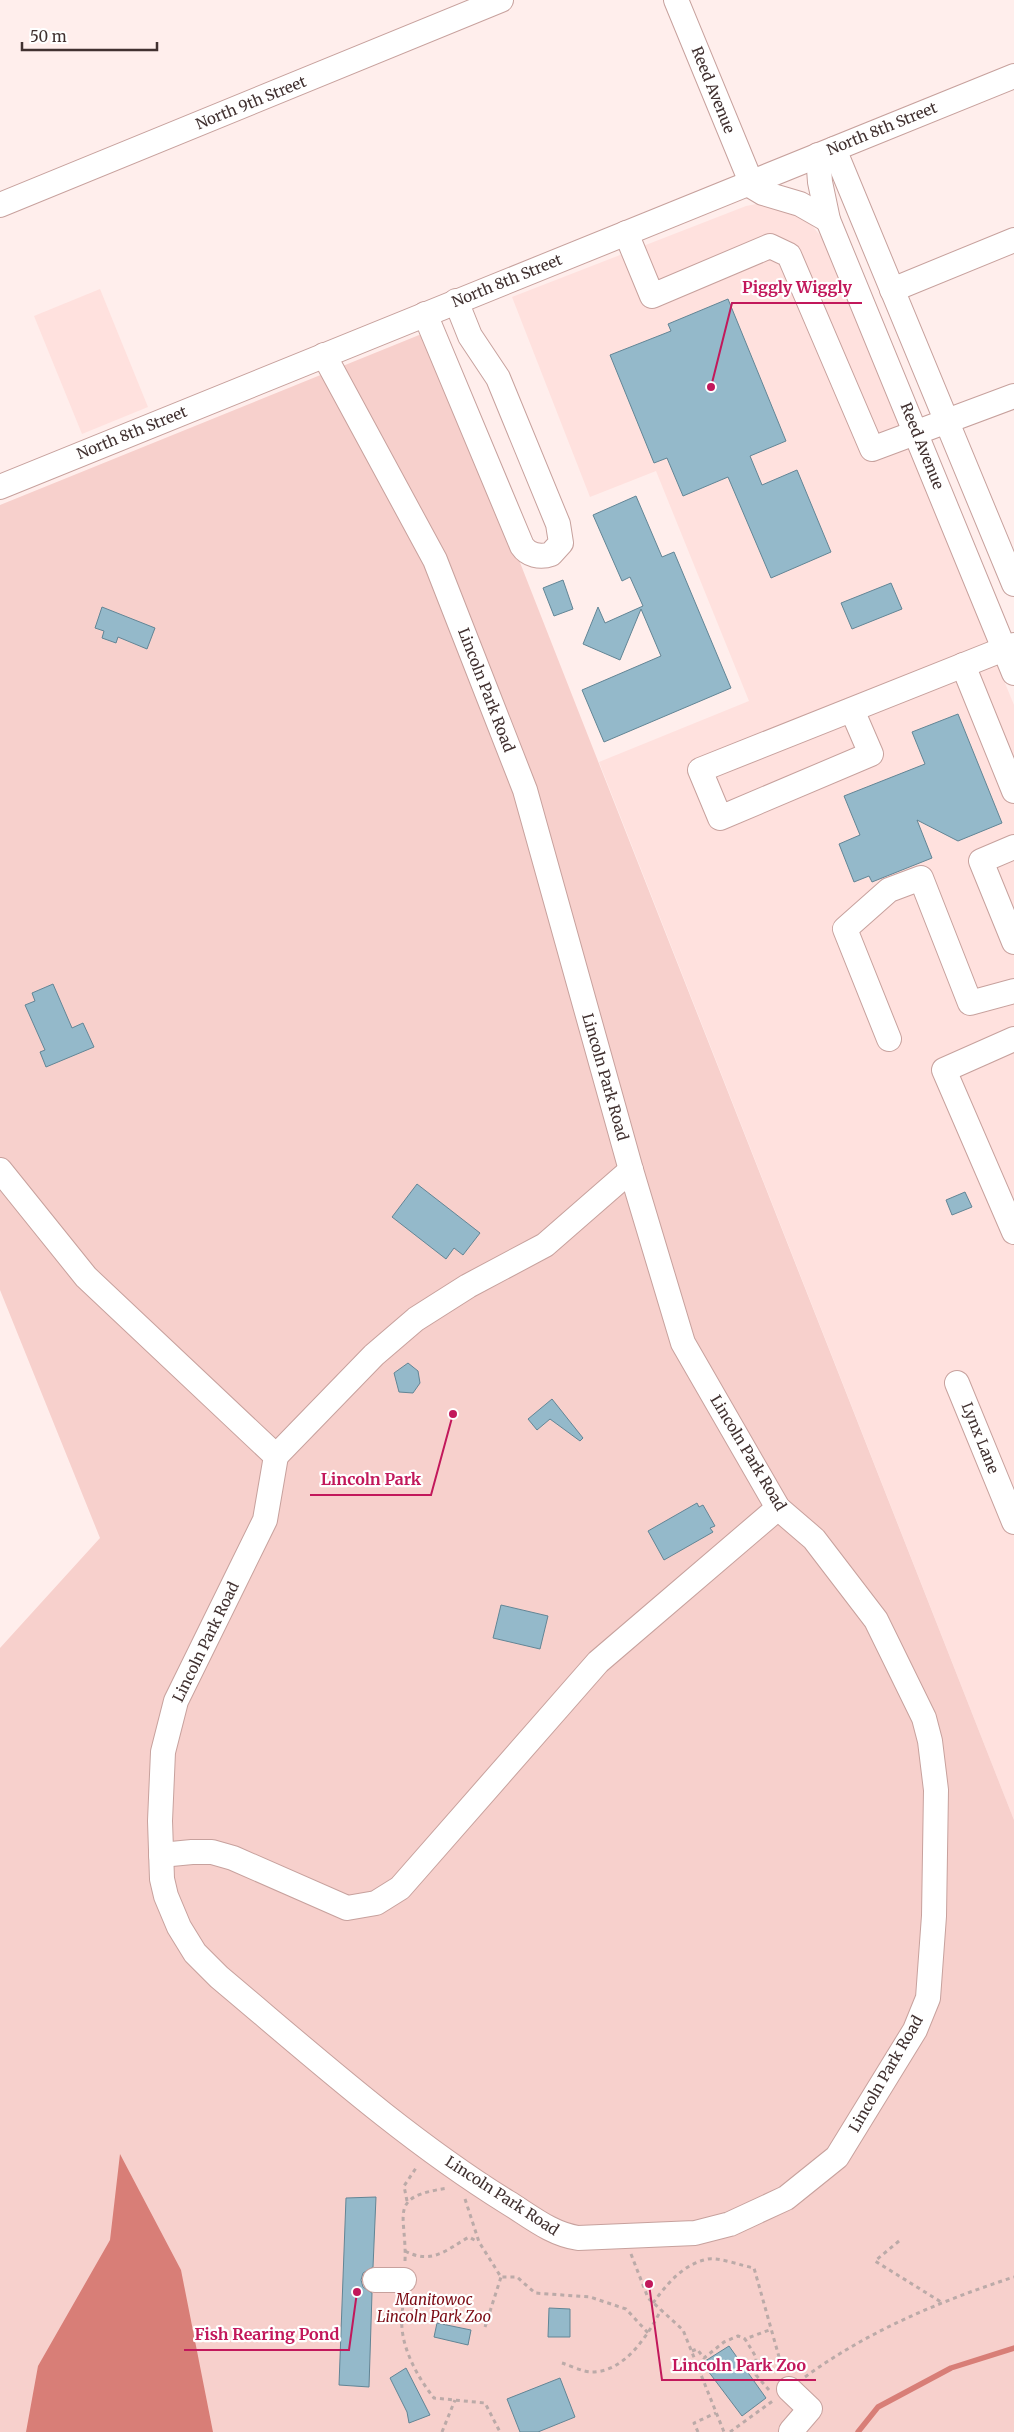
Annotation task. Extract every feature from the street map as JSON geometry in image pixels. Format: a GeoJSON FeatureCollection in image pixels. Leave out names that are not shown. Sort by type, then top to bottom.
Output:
{"type":"FeatureCollection","features":[{"type":"Feature","properties":{"kind":"street","name":"North 9th Street"},"geometry":{"type":"LineString","coordinates":[[0,205],[501,0]]}},
{"type":"Feature","properties":{"kind":"street","name":"Reed Avenue"},"geometry":{"type":"LineString","coordinates":[[676,0],[750,182]]}},
{"type":"Feature","properties":{"kind":"street","name":"North 8th Street"},"geometry":{"type":"LineString","coordinates":[[0,487],[1014,76]]}},
{"type":"Feature","properties":{"kind":"street","name":"Reed Avenue"},"geometry":{"type":"LineString","coordinates":[[826,152],[820,182],[828,220],[917,434],[1009,647],[1014,673]]}},
{"type":"Feature","properties":{"kind":"street"},"geometry":{"type":"LineString","coordinates":[[826,152],[892,290],[1014,584]]}},
{"type":"Feature","properties":{"kind":"street"},"geometry":{"type":"LineString","coordinates":[[750,182],[763,193],[800,204],[828,220]]}},
{"type":"Feature","properties":{"kind":"street"},"geometry":{"type":"LineString","coordinates":[[626,233],[652,296],[770,246],[789,255],[872,450],[1014,396]]}},
{"type":"Feature","properties":{"kind":"street"},"geometry":{"type":"LineString","coordinates":[[892,290],[1014,240]]}},
{"type":"Feature","properties":{"kind":"street"},"geometry":{"type":"LineString","coordinates":[[425,314],[522,546],[526,551],[537,555],[551,554],[561,543],[558,524],[498,378],[470,336],[456,301]]}},
{"type":"Feature","properties":{"kind":"street","name":"Lincoln Park Road"},"geometry":{"type":"LineString","coordinates":[[276,1456],[265,1520],[176,1701],[163,1752],[160,1789],[162,1879],[166,1896],[179,1927],[195,1953],[219,1977],[414,2138],[491,2192],[560,2235],[578,2238],[625,2238],[695,2233],[730,2224],[786,2198],[837,2157],[915,2030],[928,1998],[934,1916],[936,1790],[930,1742],[924,1718],[876,1620],[814,1539],[778,1508],[683,1343],[631,1170],[524,790],[435,560],[324,355]]}},
{"type":"Feature","properties":{"kind":"street"},"geometry":{"type":"LineString","coordinates":[[852,710],[871,754],[720,818],[700,770],[1009,647]]}},
{"type":"Feature","properties":{"kind":"street"},"geometry":{"type":"LineString","coordinates":[[963,665],[1014,791]]}},
{"type":"Feature","properties":{"kind":"street"},"geometry":{"type":"LineString","coordinates":[[1014,847],[981,862],[1014,942]]}},
{"type":"Feature","properties":{"kind":"street"},"geometry":{"type":"LineString","coordinates":[[889,1039],[845,928],[889,890],[921,878],[970,1003],[1014,991]]}},
{"type":"Feature","properties":{"kind":"street"},"geometry":{"type":"LineString","coordinates":[[1014,1040],[944,1070],[1014,1232]]}},
{"type":"Feature","properties":{"kind":"street"},"geometry":{"type":"LineString","coordinates":[[0,1171],[86,1277],[276,1456],[374,1355],[416,1320],[468,1286],[545,1245],[631,1170]]}},
{"type":"Feature","properties":{"kind":"street","name":"Lynx Lane"},"geometry":{"type":"LineString","coordinates":[[957,1383],[1011,1508]]}},
{"type":"Feature","properties":{"kind":"street"},"geometry":{"type":"LineString","coordinates":[[162,1855],[212,1852],[233,1858],[347,1908],[376,1903],[400,1888],[598,1662],[778,1508]]}},
{"type":"Feature","properties":{"kind":"street"},"geometry":{"type":"LineString","coordinates":[[375,2280],[404,2280]]}},
{"type":"Feature","properties":{"kind":"street"},"geometry":{"type":"LineString","coordinates":[[791,2430],[810,2409],[798,2382]]}},
{"type":"Feature","properties":{"kind":"path"},"geometry":{"type":"LineString","coordinates":[[407,2201],[404,2186],[416,2168],[425,2166]]}},
{"type":"Feature","properties":{"kind":"path"},"geometry":{"type":"LineString","coordinates":[[445,2180],[450,2187],[424,2191],[407,2201],[402,2212],[405,2251],[402,2328],[408,2352],[422,2382],[434,2398],[485,2403],[500,2432]]}},
{"type":"Feature","properties":{"kind":"path"},"geometry":{"type":"LineString","coordinates":[[458,2194],[465,2200],[479,2242],[501,2277],[485,2327]]}},
{"type":"Feature","properties":{"kind":"path"},"geometry":{"type":"LineString","coordinates":[[405,2251],[415,2256],[431,2258],[469,2237],[479,2242]]}},
{"type":"Feature","properties":{"kind":"path"},"geometry":{"type":"LineString","coordinates":[[625,2238],[648,2298],[683,2330],[724,2432]]}},
{"type":"Feature","properties":{"kind":"path"},"geometry":{"type":"LineString","coordinates":[[899,2241],[875,2261],[941,2302]]}},
{"type":"Feature","properties":{"kind":"path"},"geometry":{"type":"LineString","coordinates":[[653,2303],[669,2282],[684,2269],[709,2259],[754,2268],[781,2364],[798,2382],[886,2326],[941,2302],[1014,2277]]}},
{"type":"Feature","properties":{"kind":"path"},"geometry":{"type":"LineString","coordinates":[[501,2277],[517,2277],[535,2293],[590,2297],[626,2309],[649,2334]]}},
{"type":"Feature","properties":{"kind":"path"},"geometry":{"type":"LineString","coordinates":[[562,2363],[591,2372],[604,2370],[624,2358],[649,2334],[661,2310]]}},
{"type":"Feature","properties":{"kind":"path"},"geometry":{"type":"LineString","coordinates":[[745,2339],[772,2329]]}},
{"type":"Feature","properties":{"kind":"path"},"geometry":{"type":"LineString","coordinates":[[692,2351],[697,2349],[704,2358],[724,2342],[738,2336],[745,2339],[756,2357],[756,2375],[775,2398],[730,2432]]}},
{"type":"Feature","properties":{"kind":"path"},"geometry":{"type":"LineString","coordinates":[[442,2432],[454,2400]]}},
{"type":"Feature","properties":{"kind":"path"},"geometry":{"type":"LineString","coordinates":[[698,2432],[694,2423],[716,2413]]}},
{"type":"Feature","properties":{"kind":"shaded area"},"geometry":{"type":"Polygon","coordinates":[[[762,203],[805,217],[823,239],[1014,705],[1014,1820],[599,762],[749,701],[656,471],[590,497],[512,297],[746,206],[762,203]]]}},
{"type":"Feature","properties":{"kind":"shaded area"},"geometry":{"type":"Polygon","coordinates":[[[100,289],[148,407],[82,434],[34,316],[100,289]]]}},
{"type":"Feature","properties":{"kind":"shaded area"},"geometry":{"type":"Polygon","coordinates":[[[120,2154],[181,2270],[213,2432],[26,2432],[38,2366],[110,2240],[120,2154]]]}},
{"type":"Feature","properties":{"kind":"green space","name":"Manitowoc Lincoln Park Zoo"},"geometry":{"type":"Polygon","coordinates":[[[429,331],[1014,1820],[1014,2432],[0,2432],[0,1648],[100,1538],[0,1290],[0,505],[429,331]]]}},
{"type":"Feature","properties":{"kind":"building"},"geometry":{"type":"Polygon","coordinates":[[[728,299],[786,441],[750,456],[762,485],[797,470],[831,552],[771,578],[728,477],[683,496],[667,458],[654,463],[610,355],[671,331],[668,324],[728,299]]]}},
{"type":"Feature","properties":{"kind":"building"},"geometry":{"type":"Polygon","coordinates":[[[636,496],[662,557],[674,552],[731,688],[604,742],[582,690],[661,656],[641,609],[620,660],[583,644],[598,607],[605,623],[643,606],[630,577],[622,581],[593,515],[636,496]]]}},
{"type":"Feature","properties":{"kind":"building"},"geometry":{"type":"Polygon","coordinates":[[[563,580],[573,609],[554,616],[543,588],[563,580]]]}},
{"type":"Feature","properties":{"kind":"building"},"geometry":{"type":"Polygon","coordinates":[[[891,583],[902,609],[852,629],[841,603],[891,583]]]}},
{"type":"Feature","properties":{"kind":"building"},"geometry":{"type":"Polygon","coordinates":[[[102,607],[155,628],[147,649],[118,637],[116,643],[102,638],[104,631],[95,628],[102,607]]]}},
{"type":"Feature","properties":{"kind":"building"},"geometry":{"type":"Polygon","coordinates":[[[958,714],[1002,823],[958,841],[917,820],[932,858],[872,882],[869,876],[854,882],[839,844],[860,835],[844,796],[925,764],[912,732],[958,714]]]}},
{"type":"Feature","properties":{"kind":"building"},"geometry":{"type":"Polygon","coordinates":[[[53,984],[72,1028],[83,1023],[94,1047],[46,1067],[40,1052],[45,1050],[25,1005],[35,1001],[32,993],[53,984]]]}},
{"type":"Feature","properties":{"kind":"building"},"geometry":{"type":"Polygon","coordinates":[[[417,1184],[480,1233],[463,1255],[454,1248],[446,1259],[392,1217],[417,1184]]]}},
{"type":"Feature","properties":{"kind":"building"},"geometry":{"type":"Polygon","coordinates":[[[965,1192],[972,1207],[952,1215],[946,1200],[965,1192]]]}},
{"type":"Feature","properties":{"kind":"building"},"geometry":{"type":"Polygon","coordinates":[[[408,1363],[418,1371],[420,1383],[413,1393],[399,1392],[394,1373],[408,1363]]]}},
{"type":"Feature","properties":{"kind":"building"},"geometry":{"type":"Polygon","coordinates":[[[552,1399],[583,1438],[580,1441],[550,1419],[537,1430],[528,1419],[552,1399]]]}},
{"type":"Feature","properties":{"kind":"building"},"geometry":{"type":"Polygon","coordinates":[[[697,1503],[699,1507],[703,1505],[715,1526],[710,1528],[713,1532],[664,1560],[648,1531],[697,1503]]]}},
{"type":"Feature","properties":{"kind":"building"},"geometry":{"type":"Polygon","coordinates":[[[501,1605],[548,1616],[540,1649],[493,1638],[501,1605]]]}},
{"type":"Feature","properties":{"kind":"building"},"geometry":{"type":"Polygon","coordinates":[[[376,2197],[373,2267],[363,2273],[361,2280],[363,2287],[372,2293],[369,2387],[339,2385],[346,2198],[376,2197]]]}},
{"type":"Feature","properties":{"kind":"building"},"geometry":{"type":"Polygon","coordinates":[[[549,2308],[570,2309],[570,2337],[548,2337],[549,2308]]]}},
{"type":"Feature","properties":{"kind":"building"},"geometry":{"type":"Polygon","coordinates":[[[437,2323],[471,2330],[468,2345],[434,2337],[437,2323]]]}},
{"type":"Feature","properties":{"kind":"building"},"geometry":{"type":"Polygon","coordinates":[[[729,2346],[766,2398],[742,2416],[702,2363],[729,2346]]]}},
{"type":"Feature","properties":{"kind":"building"},"geometry":{"type":"Polygon","coordinates":[[[406,2368],[430,2415],[409,2423],[407,2412],[390,2378],[406,2368]]]}},
{"type":"Feature","properties":{"kind":"building"},"geometry":{"type":"Polygon","coordinates":[[[560,2378],[575,2417],[538,2432],[520,2432],[507,2399],[560,2378]]]}},
{"type":"Feature","properties":{"kind":"waterway"},"geometry":{"type":"LineString","coordinates":[[858,2432],[878,2407],[951,2368],[1014,2348]]}},
{"type":"Feature","properties":{"kind":"place","name":"Piggly Wiggly"},"geometry":{"type":"Point","coordinates":[711,387]}},
{"type":"Feature","properties":{"kind":"place","name":"Lincoln Park"},"geometry":{"type":"Point","coordinates":[453,1414]}},
{"type":"Feature","properties":{"kind":"place","name":"Lincoln Park Zoo"},"geometry":{"type":"Point","coordinates":[649,2284]}},
{"type":"Feature","properties":{"kind":"place","name":"Fish Rearing Pond"},"geometry":{"type":"Point","coordinates":[357,2292]}}]}
